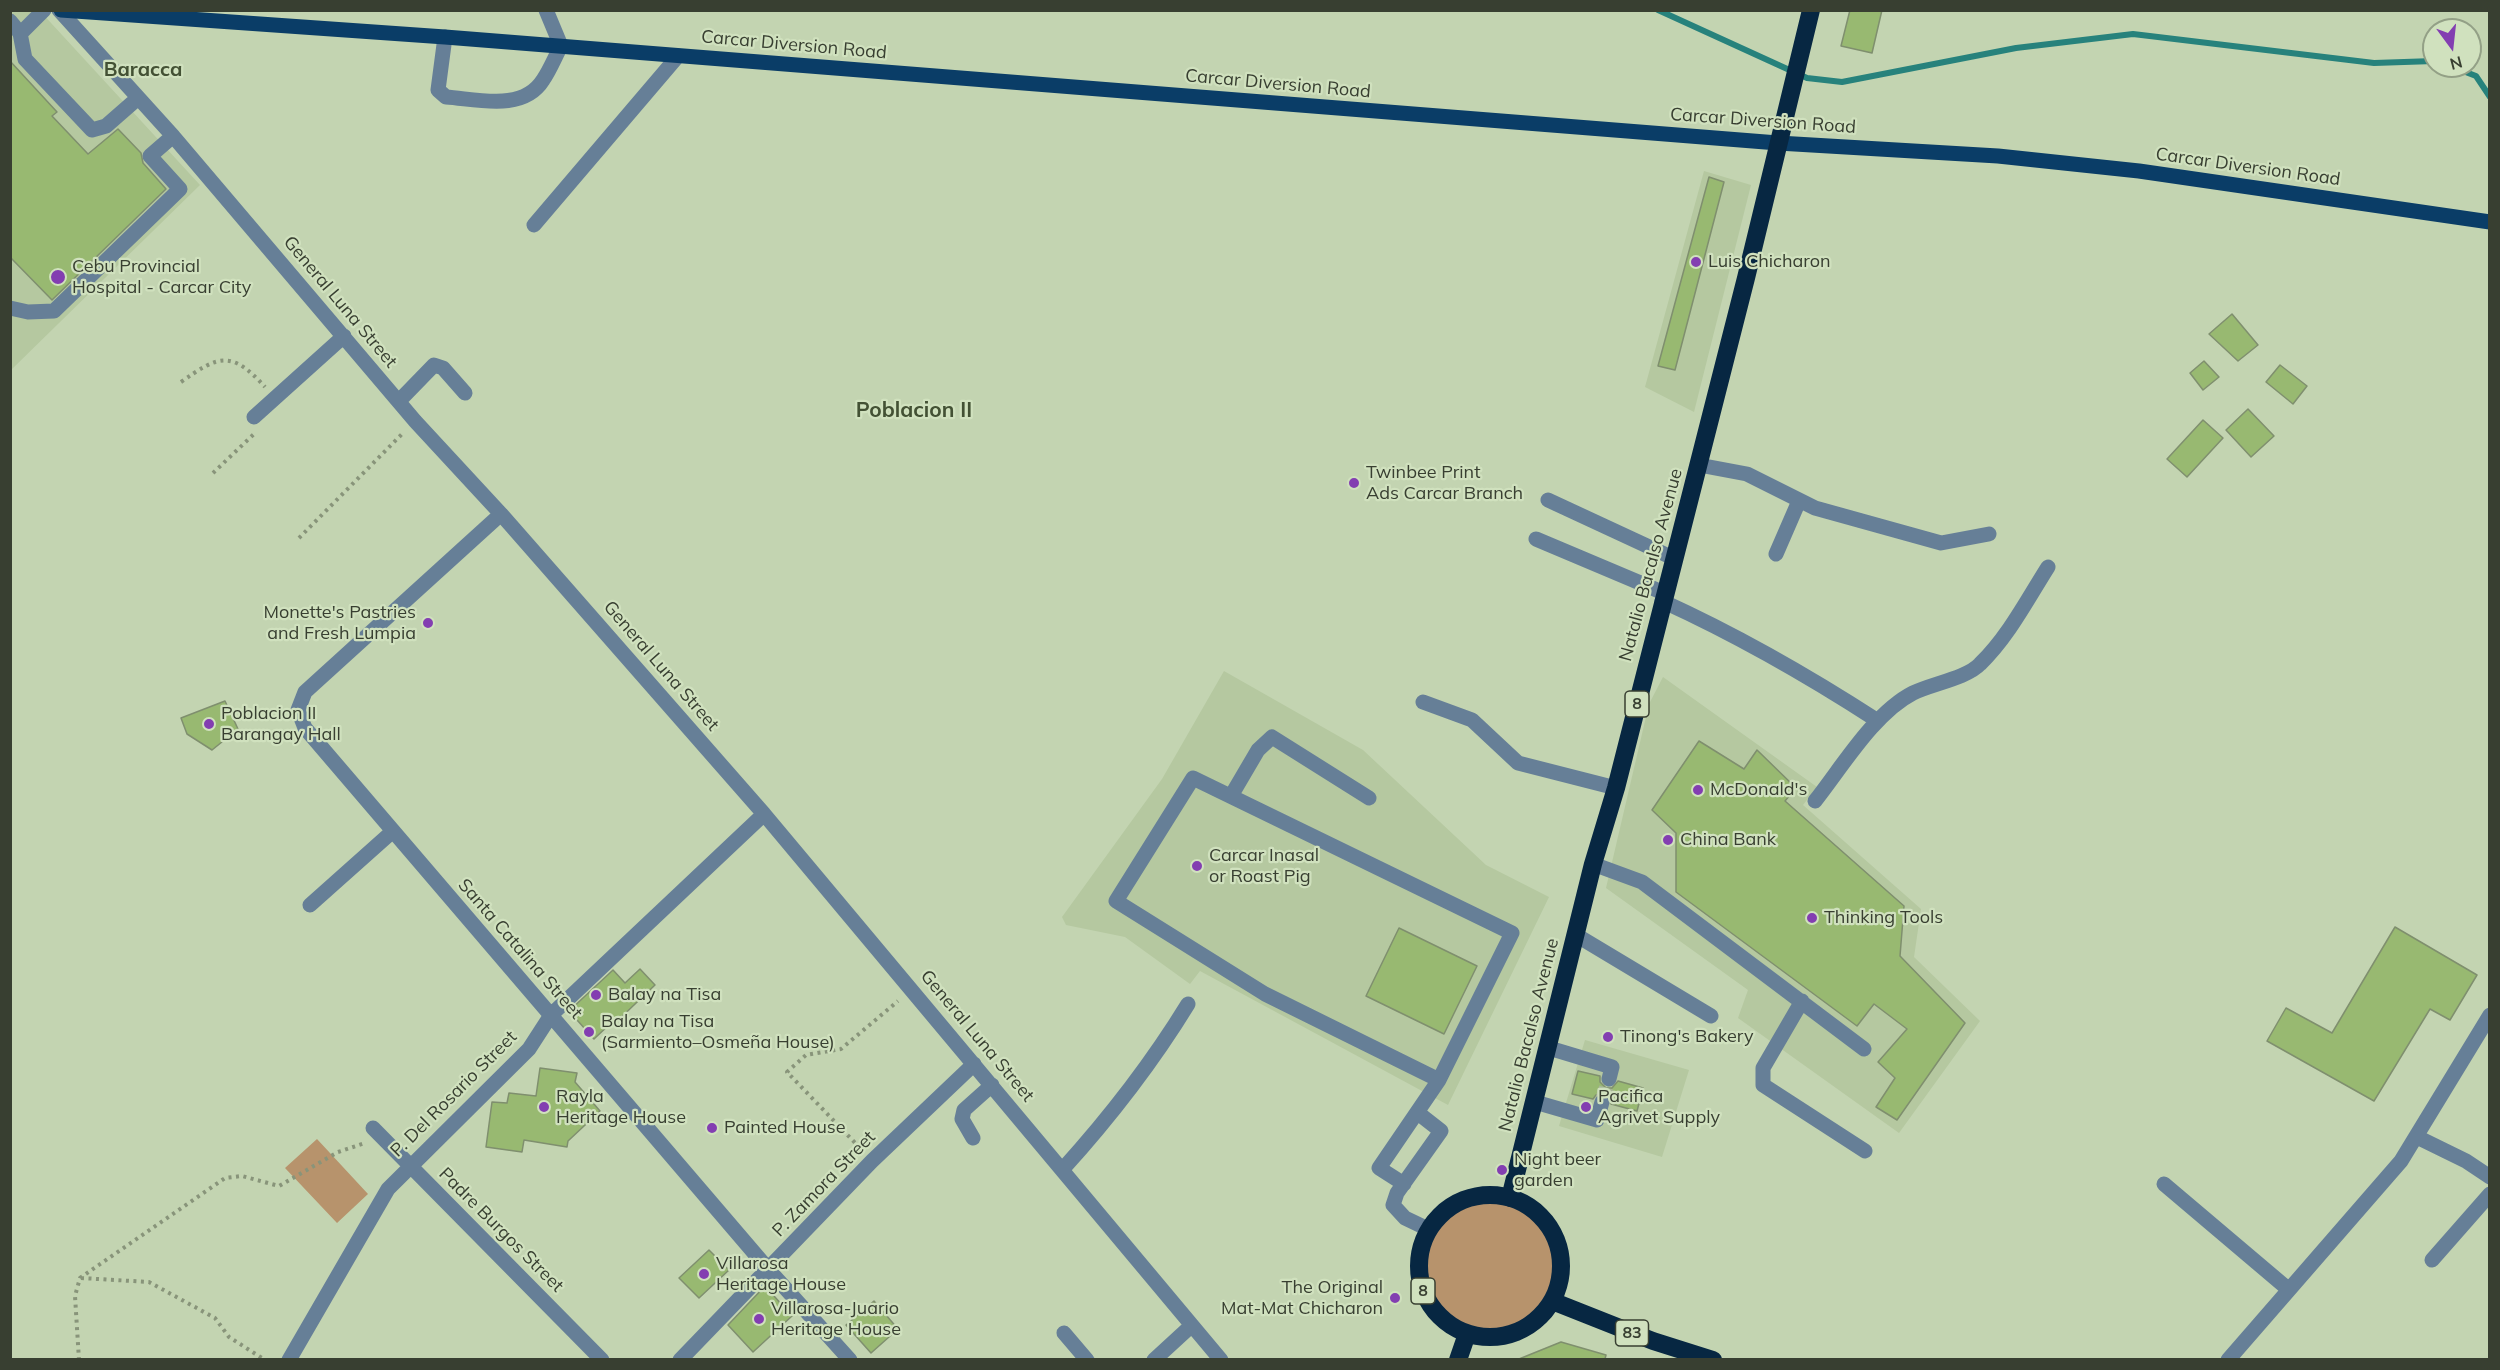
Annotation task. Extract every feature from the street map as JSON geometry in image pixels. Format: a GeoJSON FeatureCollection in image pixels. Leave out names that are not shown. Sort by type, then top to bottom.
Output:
{"type":"FeatureCollection","features":[{"type":"Feature","properties":{"kind":"highway","name":"Natalio Bacalso Avenue"},"geometry":{"type":"LineString","coordinates":[[1510,1198],[1593,864],[1616,788],[1673,558],[1699,465],[1811,10]]}},
{"type":"Feature","properties":{"kind":"highway","name":"8"},"geometry":{"type":"LineString","coordinates":[[1492,1195],[1510,1198],[1530,1207],[1546,1221],[1556,1239],[1561,1260],[1560,1281],[1552,1301],[1537,1320],[1515,1333],[1492,1338],[1467,1334],[1436,1315],[1426,1299],[1420,1282],[1418,1264],[1421,1246],[1428,1229],[1440,1215],[1456,1204],[1473,1197],[1492,1195]]}},
{"type":"Feature","properties":{"kind":"highway","name":"83"},"geometry":{"type":"LineString","coordinates":[[1552,1301],[1653,1341],[1713,1359]]}},
{"type":"Feature","properties":{"kind":"highway"},"geometry":{"type":"LineString","coordinates":[[1458,1359],[1467,1334]]}},
{"type":"Feature","properties":{"kind":"main road","name":"Carcar Diversion Road"},"geometry":{"type":"LineString","coordinates":[[60,10],[446,37],[1778,142],[1998,156],[2139,171],[2490,222]]}},
{"type":"Feature","properties":{"kind":"street"},"geometry":{"type":"LineString","coordinates":[[20,34],[44,10]]}},
{"type":"Feature","properties":{"kind":"street","name":"General Luna Street"},"geometry":{"type":"LineString","coordinates":[[60,10],[173,136],[415,421],[501,514],[765,814],[1191,1326],[1221,1359]]}},
{"type":"Feature","properties":{"kind":"street"},"geometry":{"type":"LineString","coordinates":[[446,37],[438,90],[446,97],[510,101],[525,97],[542,82],[561,46],[546,10]]}},
{"type":"Feature","properties":{"kind":"street"},"geometry":{"type":"LineString","coordinates":[[10,21],[20,34],[25,59],[92,130],[106,126],[138,98]]}},
{"type":"Feature","properties":{"kind":"street"},"geometry":{"type":"LineString","coordinates":[[534,225],[678,56]]}},
{"type":"Feature","properties":{"kind":"street"},"geometry":{"type":"LineString","coordinates":[[10,308],[28,312],[54,311],[180,189],[150,156],[173,136]]}},
{"type":"Feature","properties":{"kind":"street"},"geometry":{"type":"LineString","coordinates":[[254,417],[344,336]]}},
{"type":"Feature","properties":{"kind":"street"},"geometry":{"type":"LineString","coordinates":[[399,401],[434,365],[443,368],[465,393]]}},
{"type":"Feature","properties":{"kind":"street"},"geometry":{"type":"LineString","coordinates":[[1699,465],[1747,474],[1815,508],[1941,543],[1989,534]]}},
{"type":"Feature","properties":{"kind":"street"},"geometry":{"type":"LineString","coordinates":[[1548,500],[1673,558]]}},
{"type":"Feature","properties":{"kind":"street"},"geometry":{"type":"LineString","coordinates":[[1776,554],[1798,501]]}},
{"type":"Feature","properties":{"kind":"street","name":"Santa Catalina Street"},"geometry":{"type":"LineString","coordinates":[[501,514],[305,692],[298,710],[305,728],[768,1269],[850,1359]]}},
{"type":"Feature","properties":{"kind":"street"},"geometry":{"type":"LineString","coordinates":[[1536,539],[1663,597],[1744,639],[1794,667],[1878,721]]}},
{"type":"Feature","properties":{"kind":"street"},"geometry":{"type":"LineString","coordinates":[[1815,801],[1878,721],[1912,694],[1978,667],[2000,642],[2048,567]]}},
{"type":"Feature","properties":{"kind":"street"},"geometry":{"type":"LineString","coordinates":[[1424,702],[1472,720],[1518,763],[1616,788]]}},
{"type":"Feature","properties":{"kind":"street"},"geometry":{"type":"LineString","coordinates":[[1231,796],[1258,750],[1272,737],[1369,798]]}},
{"type":"Feature","properties":{"kind":"street"},"geometry":{"type":"LineString","coordinates":[[1404,1184],[1379,1168],[1439,1080],[1512,933],[1193,778],[1116,901],[1265,994],[1439,1080]]}},
{"type":"Feature","properties":{"kind":"street","name":"P. Del Rosario Street"},"geometry":{"type":"LineString","coordinates":[[289,1359],[388,1189],[529,1049],[551,1015],[765,814]]}},
{"type":"Feature","properties":{"kind":"street"},"geometry":{"type":"LineString","coordinates":[[310,905],[393,831]]}},
{"type":"Feature","properties":{"kind":"street"},"geometry":{"type":"LineString","coordinates":[[1593,864],[1642,882],[1864,1049]]}},
{"type":"Feature","properties":{"kind":"street"},"geometry":{"type":"LineString","coordinates":[[1576,935],[1711,1016]]}},
{"type":"Feature","properties":{"kind":"street"},"geometry":{"type":"LineString","coordinates":[[1802,1001],[1763,1068],[1763,1085],[1865,1151]]}},
{"type":"Feature","properties":{"kind":"street"},"geometry":{"type":"LineString","coordinates":[[1062,1170],[1112,1114],[1155,1058],[1188,1004]]}},
{"type":"Feature","properties":{"kind":"street"},"geometry":{"type":"LineString","coordinates":[[2228,1359],[2401,1161],[2490,1015]]}},
{"type":"Feature","properties":{"kind":"street"},"geometry":{"type":"LineString","coordinates":[[1549,1048],[1612,1066],[1609,1079]]}},
{"type":"Feature","properties":{"kind":"street","name":"P. Zamora Street"},"geometry":{"type":"LineString","coordinates":[[680,1359],[872,1161],[974,1064]]}},
{"type":"Feature","properties":{"kind":"street"},"geometry":{"type":"LineString","coordinates":[[973,1138],[962,1119],[964,1110],[992,1085]]}},
{"type":"Feature","properties":{"kind":"street"},"geometry":{"type":"LineString","coordinates":[[1535,1102],[1597,1120],[1602,1102]]}},
{"type":"Feature","properties":{"kind":"street"},"geometry":{"type":"LineString","coordinates":[[1418,1113],[1441,1131],[1397,1192],[1393,1205],[1405,1218],[1428,1229]]}},
{"type":"Feature","properties":{"kind":"street","name":"Padre Burgos Street"},"geometry":{"type":"LineString","coordinates":[[378,1133],[602,1359]]}},
{"type":"Feature","properties":{"kind":"street"},"geometry":{"type":"LineString","coordinates":[[2417,1137],[2466,1161],[2490,1178]]}},
{"type":"Feature","properties":{"kind":"street"},"geometry":{"type":"LineString","coordinates":[[2164,1184],[2288,1289]]}},
{"type":"Feature","properties":{"kind":"street"},"geometry":{"type":"LineString","coordinates":[[2432,1260],[2490,1194]]}},
{"type":"Feature","properties":{"kind":"street"},"geometry":{"type":"LineString","coordinates":[[1154,1359],[1191,1326]]}},
{"type":"Feature","properties":{"kind":"street"},"geometry":{"type":"LineString","coordinates":[[1064,1333],[1087,1359]]}},
{"type":"Feature","properties":{"kind":"path"},"geometry":{"type":"LineString","coordinates":[[181,382],[209,362],[227,359],[252,373],[275,398]]}},
{"type":"Feature","properties":{"kind":"path"},"geometry":{"type":"LineString","coordinates":[[299,538],[415,421]]}},
{"type":"Feature","properties":{"kind":"path"},"geometry":{"type":"LineString","coordinates":[[872,1161],[787,1072],[806,1055],[841,1049],[912,988]]}},
{"type":"Feature","properties":{"kind":"path"},"geometry":{"type":"LineString","coordinates":[[79,1359],[75,1296],[80,1278],[225,1178],[242,1176],[279,1186],[338,1152],[378,1133]]}},
{"type":"Feature","properties":{"kind":"path"},"geometry":{"type":"LineString","coordinates":[[80,1278],[149,1282],[215,1318],[229,1337],[265,1359]]}},
{"type":"Feature","properties":{"kind":"shaded area","name":"Cebu Provincial Hospital - Carcar City"},"geometry":{"type":"Polygon","coordinates":[[[11,11],[40,11],[200,185],[11,370],[11,11]]]}},
{"type":"Feature","properties":{"kind":"shaded area"},"geometry":{"type":"Polygon","coordinates":[[[1704,171],[1751,185],[1694,412],[1645,387],[1704,171]]]}},
{"type":"Feature","properties":{"kind":"shaded area"},"geometry":{"type":"Polygon","coordinates":[[[1224,671],[1363,750],[1486,865],[1549,897],[1448,1105],[1200,971],[1190,984],[1125,937],[1066,925],[1062,917],[1162,779],[1224,671]]]}},
{"type":"Feature","properties":{"kind":"shaded area"},"geometry":{"type":"Polygon","coordinates":[[[1663,677],[1817,787],[1803,805],[1921,909],[1914,957],[1980,1021],[1899,1133],[1738,1018],[1748,990],[1606,888],[1649,704],[1663,677]]]}},
{"type":"Feature","properties":{"kind":"shaded area"},"geometry":{"type":"Polygon","coordinates":[[[1585,1040],[1689,1070],[1662,1157],[1559,1126],[1585,1040]]]}},
{"type":"Feature","properties":{"kind":"shaded area"},"geometry":{"type":"Polygon","coordinates":[[[317,1139],[368,1194],[337,1223],[285,1168],[317,1139]]]}},
{"type":"Feature","properties":{"kind":"shaded area"},"geometry":{"type":"Polygon","coordinates":[[[1489,1202],[1513,1207],[1534,1221],[1548,1242],[1553,1266],[1548,1290],[1534,1311],[1513,1325],[1489,1330],[1465,1325],[1444,1311],[1430,1290],[1425,1266],[1430,1242],[1444,1221],[1465,1207],[1489,1202]]]}},
{"type":"Feature","properties":{"kind":"building"},"geometry":{"type":"Polygon","coordinates":[[[1850,10],[1882,10],[1872,53],[1841,46],[1850,10]]]}},
{"type":"Feature","properties":{"kind":"building"},"geometry":{"type":"Polygon","coordinates":[[[10,61],[57,112],[52,116],[88,154],[118,129],[141,153],[143,163],[166,189],[52,300],[10,257],[10,61]]]}},
{"type":"Feature","properties":{"kind":"building"},"geometry":{"type":"Polygon","coordinates":[[[1709,177],[1724,182],[1675,370],[1658,366],[1709,177]]]}},
{"type":"Feature","properties":{"kind":"building"},"geometry":{"type":"Polygon","coordinates":[[[2232,314],[2258,345],[2238,361],[2209,334],[2232,314]]]}},
{"type":"Feature","properties":{"kind":"building"},"geometry":{"type":"Polygon","coordinates":[[[2204,361],[2219,377],[2203,390],[2190,373],[2204,361]]]}},
{"type":"Feature","properties":{"kind":"building"},"geometry":{"type":"Polygon","coordinates":[[[2280,365],[2307,386],[2293,404],[2266,382],[2280,365]]]}},
{"type":"Feature","properties":{"kind":"building"},"geometry":{"type":"Polygon","coordinates":[[[2248,409],[2274,436],[2251,457],[2226,430],[2248,409]]]}},
{"type":"Feature","properties":{"kind":"building"},"geometry":{"type":"Polygon","coordinates":[[[2203,420],[2223,438],[2187,477],[2167,459],[2203,420]]]}},
{"type":"Feature","properties":{"kind":"building","name":"Poblacion II Barangay Hall"},"geometry":{"type":"Polygon","coordinates":[[[225,701],[238,729],[212,750],[187,734],[181,718],[225,701]]]}},
{"type":"Feature","properties":{"kind":"building"},"geometry":{"type":"Polygon","coordinates":[[[1699,741],[1744,769],[1757,750],[1796,788],[1785,801],[1904,906],[1900,956],[1965,1023],[1897,1120],[1876,1107],[1895,1078],[1878,1062],[1907,1029],[1874,1004],[1857,1026],[1676,892],[1676,833],[1652,810],[1699,741]]]}},
{"type":"Feature","properties":{"kind":"building"},"geometry":{"type":"Polygon","coordinates":[[[2395,927],[2477,975],[2450,1020],[2430,1009],[2374,1101],[2267,1041],[2286,1008],[2332,1033],[2395,927]]]}},
{"type":"Feature","properties":{"kind":"building"},"geometry":{"type":"Polygon","coordinates":[[[1399,928],[1477,966],[1444,1034],[1366,996],[1399,928]]]}},
{"type":"Feature","properties":{"kind":"building"},"geometry":{"type":"Polygon","coordinates":[[[640,969],[655,985],[613,1025],[611,1023],[594,1039],[569,1011],[613,970],[625,983],[640,969]]]}},
{"type":"Feature","properties":{"kind":"building","name":"Rayla Heritage House"},"geometry":{"type":"Polygon","coordinates":[[[540,1068],[577,1073],[575,1082],[600,1111],[568,1141],[567,1147],[524,1140],[522,1152],[486,1147],[492,1102],[507,1103],[509,1093],[536,1096],[540,1068]]]}},
{"type":"Feature","properties":{"kind":"building"},"geometry":{"type":"Polygon","coordinates":[[[1578,1071],[1600,1076],[1600,1082],[1606,1088],[1612,1088],[1618,1081],[1643,1088],[1637,1111],[1611,1104],[1609,1096],[1604,1093],[1596,1095],[1593,1099],[1572,1094],[1578,1071]]]}},
{"type":"Feature","properties":{"kind":"building","name":"Villarosa Heritage House"},"geometry":{"type":"Polygon","coordinates":[[[709,1250],[729,1270],[699,1298],[679,1278],[709,1250]]]}},
{"type":"Feature","properties":{"kind":"building","name":"Villarosa-Juario Heritage House"},"geometry":{"type":"Polygon","coordinates":[[[765,1286],[792,1316],[753,1352],[728,1325],[765,1286]]]}},
{"type":"Feature","properties":{"kind":"building"},"geometry":{"type":"Polygon","coordinates":[[[874,1301],[898,1329],[871,1353],[846,1325],[874,1301]]]}},
{"type":"Feature","properties":{"kind":"building"},"geometry":{"type":"Polygon","coordinates":[[[1561,1342],[1606,1355],[1605,1359],[1519,1359],[1561,1342]]]}},
{"type":"Feature","properties":{"kind":"waterway"},"geometry":{"type":"LineString","coordinates":[[1658,10],[1807,78],[1842,82],[2016,48],[2133,34],[2374,63],[2422,61]]}},
{"type":"Feature","properties":{"kind":"waterway"},"geometry":{"type":"LineString","coordinates":[[2477,78],[2490,97]]}},
{"type":"Feature","properties":{"kind":"tunnel"},"geometry":{"type":"LineString","coordinates":[[1602,1102],[1609,1079]]}},
{"type":"Feature","properties":{"kind":"place","name":"Luis Chicharon"},"geometry":{"type":"Point","coordinates":[1696,262]}},
{"type":"Feature","properties":{"kind":"place","name":"Cebu Provincial Hospital - Carcar City"},"geometry":{"type":"Point","coordinates":[58,277]}},
{"type":"Feature","properties":{"kind":"place","name":"Twinbee Print Ads Carcar Branch"},"geometry":{"type":"Point","coordinates":[1354,483]}},
{"type":"Feature","properties":{"kind":"place","name":"Monette's Pastries and Fresh Lumpia"},"geometry":{"type":"Point","coordinates":[428,623]}},
{"type":"Feature","properties":{"kind":"place","name":"Poblacion II Barangay Hall"},"geometry":{"type":"Point","coordinates":[209,724]}},
{"type":"Feature","properties":{"kind":"place","name":"McDonald's"},"geometry":{"type":"Point","coordinates":[1698,790]}},
{"type":"Feature","properties":{"kind":"place","name":"China Bank"},"geometry":{"type":"Point","coordinates":[1668,840]}},
{"type":"Feature","properties":{"kind":"place","name":"Carcar Inasal or Roast Pig"},"geometry":{"type":"Point","coordinates":[1197,866]}},
{"type":"Feature","properties":{"kind":"place","name":"Thinking Tools"},"geometry":{"type":"Point","coordinates":[1812,918]}},
{"type":"Feature","properties":{"kind":"place","name":"Balay na Tisa"},"geometry":{"type":"Point","coordinates":[596,995]}},
{"type":"Feature","properties":{"kind":"place","name":"Balay na Tisa (Sarmiento–Osmeña House)"},"geometry":{"type":"Point","coordinates":[589,1032]}},
{"type":"Feature","properties":{"kind":"place","name":"Tinong's Bakery"},"geometry":{"type":"Point","coordinates":[1608,1037]}},
{"type":"Feature","properties":{"kind":"place","name":"Rayla Heritage House"},"geometry":{"type":"Point","coordinates":[544,1107]}},
{"type":"Feature","properties":{"kind":"place","name":"Pacifica Agrivet Supply"},"geometry":{"type":"Point","coordinates":[1586,1107]}},
{"type":"Feature","properties":{"kind":"place","name":"Painted House"},"geometry":{"type":"Point","coordinates":[712,1128]}},
{"type":"Feature","properties":{"kind":"place","name":"Night beer garden"},"geometry":{"type":"Point","coordinates":[1502,1170]}},
{"type":"Feature","properties":{"kind":"place","name":"Villarosa Heritage House"},"geometry":{"type":"Point","coordinates":[704,1274]}},
{"type":"Feature","properties":{"kind":"place","name":"The Original Mat-Mat Chicharon"},"geometry":{"type":"Point","coordinates":[1395,1298]}},
{"type":"Feature","properties":{"kind":"place","name":"Villarosa-Juario Heritage House"},"geometry":{"type":"Point","coordinates":[759,1319]}},
{"type":"Feature","properties":{"kind":"district","name":"Baracca"},"geometry":{"type":"Point","coordinates":[143,70]}},
{"type":"Feature","properties":{"kind":"district","name":"Poblacion II"},"geometry":{"type":"Point","coordinates":[914,411]}}]}
